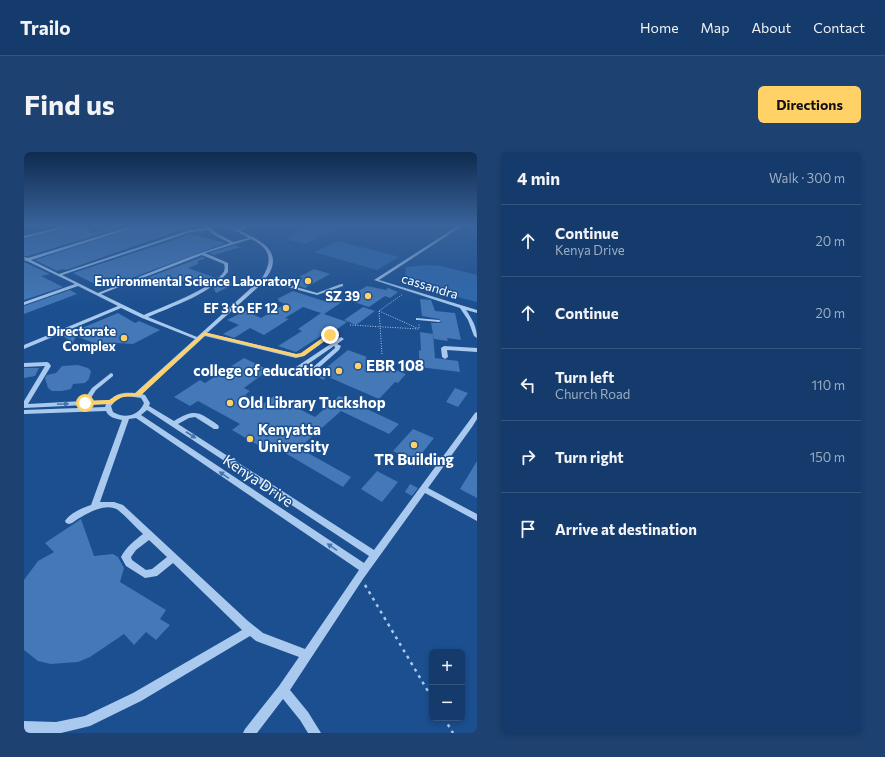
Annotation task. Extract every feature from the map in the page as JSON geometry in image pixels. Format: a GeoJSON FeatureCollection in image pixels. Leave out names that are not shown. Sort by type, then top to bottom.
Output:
{"type":"FeatureCollection","features":[{"type":"Feature","properties":{"kind":"lane"},"geometry":{"type":"LineString","coordinates":[[25,259],[45,253]]}},
{"type":"Feature","properties":{"kind":"lane"},"geometry":{"type":"LineString","coordinates":[[59,275],[125,253]]}},
{"type":"Feature","properties":{"kind":"lane"},"geometry":{"type":"LineString","coordinates":[[24,406],[111,402],[120,396],[138,394],[264,279],[271,270],[273,262],[270,253]]}},
{"type":"Feature","properties":{"kind":"lane","name":"cassandra"},"geometry":{"type":"LineString","coordinates":[[418,253],[376,280],[477,312]]}},
{"type":"Feature","properties":{"kind":"lane"},"geometry":{"type":"LineString","coordinates":[[98,294],[203,254],[223,260],[227,267],[226,272],[211,285],[144,317]]}},
{"type":"Feature","properties":{"kind":"lane"},"geometry":{"type":"LineString","coordinates":[[25,259],[144,317],[198,339]]}},
{"type":"Feature","properties":{"kind":"lane"},"geometry":{"type":"LineString","coordinates":[[264,279],[318,294],[342,285]]}},
{"type":"Feature","properties":{"kind":"lane"},"geometry":{"type":"LineString","coordinates":[[24,304],[77,285]]}},
{"type":"Feature","properties":{"kind":"lane"},"geometry":{"type":"LineString","coordinates":[[24,347],[121,306]]}},
{"type":"Feature","properties":{"kind":"lane"},"geometry":{"type":"LineString","coordinates":[[462,308],[470,320],[477,336]]}},
{"type":"Feature","properties":{"kind":"lane"},"geometry":{"type":"LineString","coordinates":[[418,319],[439,321]]}},
{"type":"Feature","properties":{"kind":"lane"},"geometry":{"type":"LineString","coordinates":[[204,334],[296,356],[302,355],[330,335]]}},
{"type":"Feature","properties":{"kind":"lane"},"geometry":{"type":"LineString","coordinates":[[333,344],[338,346],[337,349],[312,371],[298,370],[298,368],[333,344],[341,339]]}},
{"type":"Feature","properties":{"kind":"lane"},"geometry":{"type":"LineString","coordinates":[[315,345],[325,350]]}},
{"type":"Feature","properties":{"kind":"lane"},"geometry":{"type":"LineString","coordinates":[[445,357],[444,348],[477,350]]}},
{"type":"Feature","properties":{"kind":"lane"},"geometry":{"type":"LineString","coordinates":[[24,365],[47,364],[48,366],[24,406]]}},
{"type":"Feature","properties":{"kind":"lane"},"geometry":{"type":"LineString","coordinates":[[85,403],[94,389],[111,375]]}},
{"type":"Feature","properties":{"kind":"lane"},"geometry":{"type":"LineString","coordinates":[[24,412],[108,410],[114,416],[126,418],[136,415],[144,410],[146,406],[146,399],[138,394]]}},
{"type":"Feature","properties":{"kind":"lane"},"geometry":{"type":"LineString","coordinates":[[108,410],[111,402]]}},
{"type":"Feature","properties":{"kind":"lane","name":"Kenya Drive"},"geometry":{"type":"LineString","coordinates":[[146,406],[375,555]]}},
{"type":"Feature","properties":{"kind":"lane"},"geometry":{"type":"LineString","coordinates":[[174,424],[192,414],[198,414],[216,427]]}},
{"type":"Feature","properties":{"kind":"lane"},"geometry":{"type":"LineString","coordinates":[[249,733],[283,690],[375,555],[424,489],[474,427],[477,414]]}},
{"type":"Feature","properties":{"kind":"lane","name":"Kenya Drive"},"geometry":{"type":"LineString","coordinates":[[136,415],[362,573]]}},
{"type":"Feature","properties":{"kind":"lane"},"geometry":{"type":"LineString","coordinates":[[94,508],[126,418]]}},
{"type":"Feature","properties":{"kind":"lane"},"geometry":{"type":"LineString","coordinates":[[424,489],[477,518]]}},
{"type":"Feature","properties":{"kind":"lane"},"geometry":{"type":"LineString","coordinates":[[69,521],[80,513],[103,504],[113,504],[120,508],[260,637],[307,654]]}},
{"type":"Feature","properties":{"kind":"lane"},"geometry":{"type":"LineString","coordinates":[[149,535],[133,547],[126,557],[130,563],[145,574],[154,573],[174,558]]}},
{"type":"Feature","properties":{"kind":"lane"},"geometry":{"type":"LineString","coordinates":[[24,729],[56,728],[86,722],[137,697],[251,630]]}},
{"type":"Feature","properties":{"kind":"lane"},"geometry":{"type":"LineString","coordinates":[[283,690],[304,716],[315,733]]}},
{"type":"Feature","properties":{"kind":"path"},"geometry":{"type":"LineString","coordinates":[[379,310],[408,291]]}},
{"type":"Feature","properties":{"kind":"path"},"geometry":{"type":"LineString","coordinates":[[379,310],[382,354]]}},
{"type":"Feature","properties":{"kind":"path"},"geometry":{"type":"LineString","coordinates":[[379,310],[419,330]]}},
{"type":"Feature","properties":{"kind":"path"},"geometry":{"type":"LineString","coordinates":[[418,319],[419,330]]}},
{"type":"Feature","properties":{"kind":"path"},"geometry":{"type":"LineString","coordinates":[[350,325],[419,330]]}},
{"type":"Feature","properties":{"kind":"path"},"geometry":{"type":"LineString","coordinates":[[362,573],[429,693]]}},
{"type":"Feature","properties":{"kind":"path"},"geometry":{"type":"LineString","coordinates":[[446,721],[453,733]]}},
{"type":"Feature","properties":{"kind":"shaded area"},"geometry":{"type":"Polygon","coordinates":[[[318,253],[384,253],[399,257],[377,270],[318,253]]]}},
{"type":"Feature","properties":{"kind":"shaded area"},"geometry":{"type":"Polygon","coordinates":[[[426,265],[441,266],[477,275],[477,302],[419,287],[405,277],[406,267],[426,265]]]}},
{"type":"Feature","properties":{"kind":"building"},"geometry":{"type":"Polygon","coordinates":[[[24,253],[37,253],[28,256],[24,256],[24,253]]]}},
{"type":"Feature","properties":{"kind":"building"},"geometry":{"type":"Polygon","coordinates":[[[56,253],[115,253],[66,270],[64,269],[57,271],[35,260],[56,253]]]}},
{"type":"Feature","properties":{"kind":"building"},"geometry":{"type":"Polygon","coordinates":[[[133,253],[199,253],[129,279],[127,278],[101,287],[73,273],[133,253]]]}},
{"type":"Feature","properties":{"kind":"building"},"geometry":{"type":"Polygon","coordinates":[[[209,253],[220,253],[214,255],[209,253]]]}},
{"type":"Feature","properties":{"kind":"building"},"geometry":{"type":"Polygon","coordinates":[[[202,257],[206,258],[198,261],[198,264],[188,268],[216,278],[211,282],[209,278],[194,285],[169,276],[145,286],[136,282],[202,257]]]}},
{"type":"Feature","properties":{"kind":"building"},"geometry":{"type":"Polygon","coordinates":[[[24,262],[50,274],[41,276],[63,287],[24,300],[24,262]]]}},
{"type":"Feature","properties":{"kind":"building","name":"Environmental Science Laboratory"},"geometry":{"type":"Polygon","coordinates":[[[314,269],[330,274],[305,288],[293,284],[303,278],[299,277],[314,269]]]}},
{"type":"Feature","properties":{"kind":"building"},"geometry":{"type":"Polygon","coordinates":[[[222,280],[234,284],[216,293],[213,287],[222,280]]]}},
{"type":"Feature","properties":{"kind":"building","name":"SZ 39"},"geometry":{"type":"Polygon","coordinates":[[[367,286],[386,290],[388,288],[398,292],[390,298],[385,296],[369,307],[345,299],[367,286]]]}},
{"type":"Feature","properties":{"kind":"building"},"geometry":{"type":"Polygon","coordinates":[[[70,290],[77,294],[24,314],[24,306],[70,290]]]}},
{"type":"Feature","properties":{"kind":"building"},"geometry":{"type":"Polygon","coordinates":[[[293,291],[324,301],[334,297],[345,300],[324,314],[303,307],[285,318],[289,319],[264,335],[250,328],[234,338],[223,334],[239,325],[227,320],[245,311],[261,318],[285,304],[277,299],[293,291]]]}},
{"type":"Feature","properties":{"kind":"building"},"geometry":{"type":"Polygon","coordinates":[[[420,299],[431,300],[435,311],[455,313],[461,340],[447,338],[448,341],[434,339],[431,323],[442,322],[439,319],[422,316],[420,299]]]}},
{"type":"Feature","properties":{"kind":"building"},"geometry":{"type":"Polygon","coordinates":[[[363,307],[375,311],[356,325],[344,320],[363,307]]]}},
{"type":"Feature","properties":{"kind":"building"},"geometry":{"type":"Polygon","coordinates":[[[118,313],[135,323],[139,321],[160,330],[133,344],[116,343],[104,347],[76,336],[73,343],[63,336],[118,313]]]}},
{"type":"Feature","properties":{"kind":"building"},"geometry":{"type":"Polygon","coordinates":[[[321,313],[347,322],[332,333],[327,332],[296,352],[278,346],[302,331],[298,329],[321,313]]]}},
{"type":"Feature","properties":{"kind":"building"},"geometry":{"type":"Polygon","coordinates":[[[420,332],[433,334],[435,358],[458,361],[460,372],[419,367],[419,350],[421,351],[420,332]]]}},
{"type":"Feature","properties":{"kind":"building","name":"college of education"},"geometry":{"type":"Polygon","coordinates":[[[348,350],[406,374],[398,383],[395,382],[379,399],[326,376],[324,380],[316,376],[348,350]]]}},
{"type":"Feature","properties":{"kind":"building","name":"Old Library Tuckshop"},"geometry":{"type":"Polygon","coordinates":[[[244,358],[269,370],[244,388],[250,391],[245,395],[263,404],[274,396],[315,417],[339,396],[399,424],[389,434],[341,411],[299,448],[351,477],[343,487],[268,443],[263,448],[232,430],[240,424],[198,401],[190,406],[174,397],[200,380],[205,383],[244,358]]]}},
{"type":"Feature","properties":{"kind":"building"},"geometry":{"type":"Polygon","coordinates":[[[78,365],[88,368],[91,371],[89,379],[85,383],[73,384],[71,389],[62,391],[52,391],[48,388],[45,378],[47,375],[56,373],[62,366],[78,365]]]}},
{"type":"Feature","properties":{"kind":"building"},"geometry":{"type":"Polygon","coordinates":[[[24,368],[39,368],[35,376],[24,378],[24,368]]]}},
{"type":"Feature","properties":{"kind":"building"},"geometry":{"type":"Polygon","coordinates":[[[455,388],[468,393],[458,407],[446,402],[455,388]]]}},
{"type":"Feature","properties":{"kind":"building","name":"TR Building"},"geometry":{"type":"Polygon","coordinates":[[[413,429],[434,438],[415,462],[393,451],[413,429]]]}},
{"type":"Feature","properties":{"kind":"building"},"geometry":{"type":"Polygon","coordinates":[[[477,461],[477,498],[460,489],[477,461]]]}},
{"type":"Feature","properties":{"kind":"building"},"geometry":{"type":"Polygon","coordinates":[[[377,471],[398,482],[382,502],[361,489],[377,471]]]}},
{"type":"Feature","properties":{"kind":"building"},"geometry":{"type":"Polygon","coordinates":[[[410,484],[418,488],[412,496],[405,492],[410,484]]]}},
{"type":"Feature","properties":{"kind":"building"},"geometry":{"type":"Polygon","coordinates":[[[81,519],[94,556],[113,554],[118,557],[124,568],[120,582],[166,610],[160,619],[170,625],[156,640],[146,632],[134,645],[124,634],[90,657],[78,662],[51,664],[38,661],[24,650],[24,580],[38,561],[54,552],[45,543],[81,519]]]}},
{"type":"Feature","properties":{"kind":"place","name":"Environmental Science Laboratory"},"geometry":{"type":"Point","coordinates":[308,281]}},
{"type":"Feature","properties":{"kind":"place","name":"SZ 39"},"geometry":{"type":"Point","coordinates":[368,296]}},
{"type":"Feature","properties":{"kind":"place","name":"EF 3 to EF 12"},"geometry":{"type":"Point","coordinates":[286,308]}},
{"type":"Feature","properties":{"kind":"place","name":"Directorate Complex"},"geometry":{"type":"Point","coordinates":[124,338]}},
{"type":"Feature","properties":{"kind":"place","name":"EBR 108"},"geometry":{"type":"Point","coordinates":[358,366]}},
{"type":"Feature","properties":{"kind":"place","name":"college of education"},"geometry":{"type":"Point","coordinates":[339,371]}},
{"type":"Feature","properties":{"kind":"place","name":"Old Library Tuckshop"},"geometry":{"type":"Point","coordinates":[230,403]}},
{"type":"Feature","properties":{"kind":"place","name":"Kenyatta University"},"geometry":{"type":"Point","coordinates":[250,439]}},
{"type":"Feature","properties":{"kind":"place","name":"TR Building"},"geometry":{"type":"Point","coordinates":[414,445]}},
{"type":"Feature","properties":{"kind":"route"},"geometry":{"type":"LineString","coordinates":[[85,403],[111,402],[115,398],[126,394],[138,394],[204,334],[296,356],[302,355],[330,335]]}}]}
